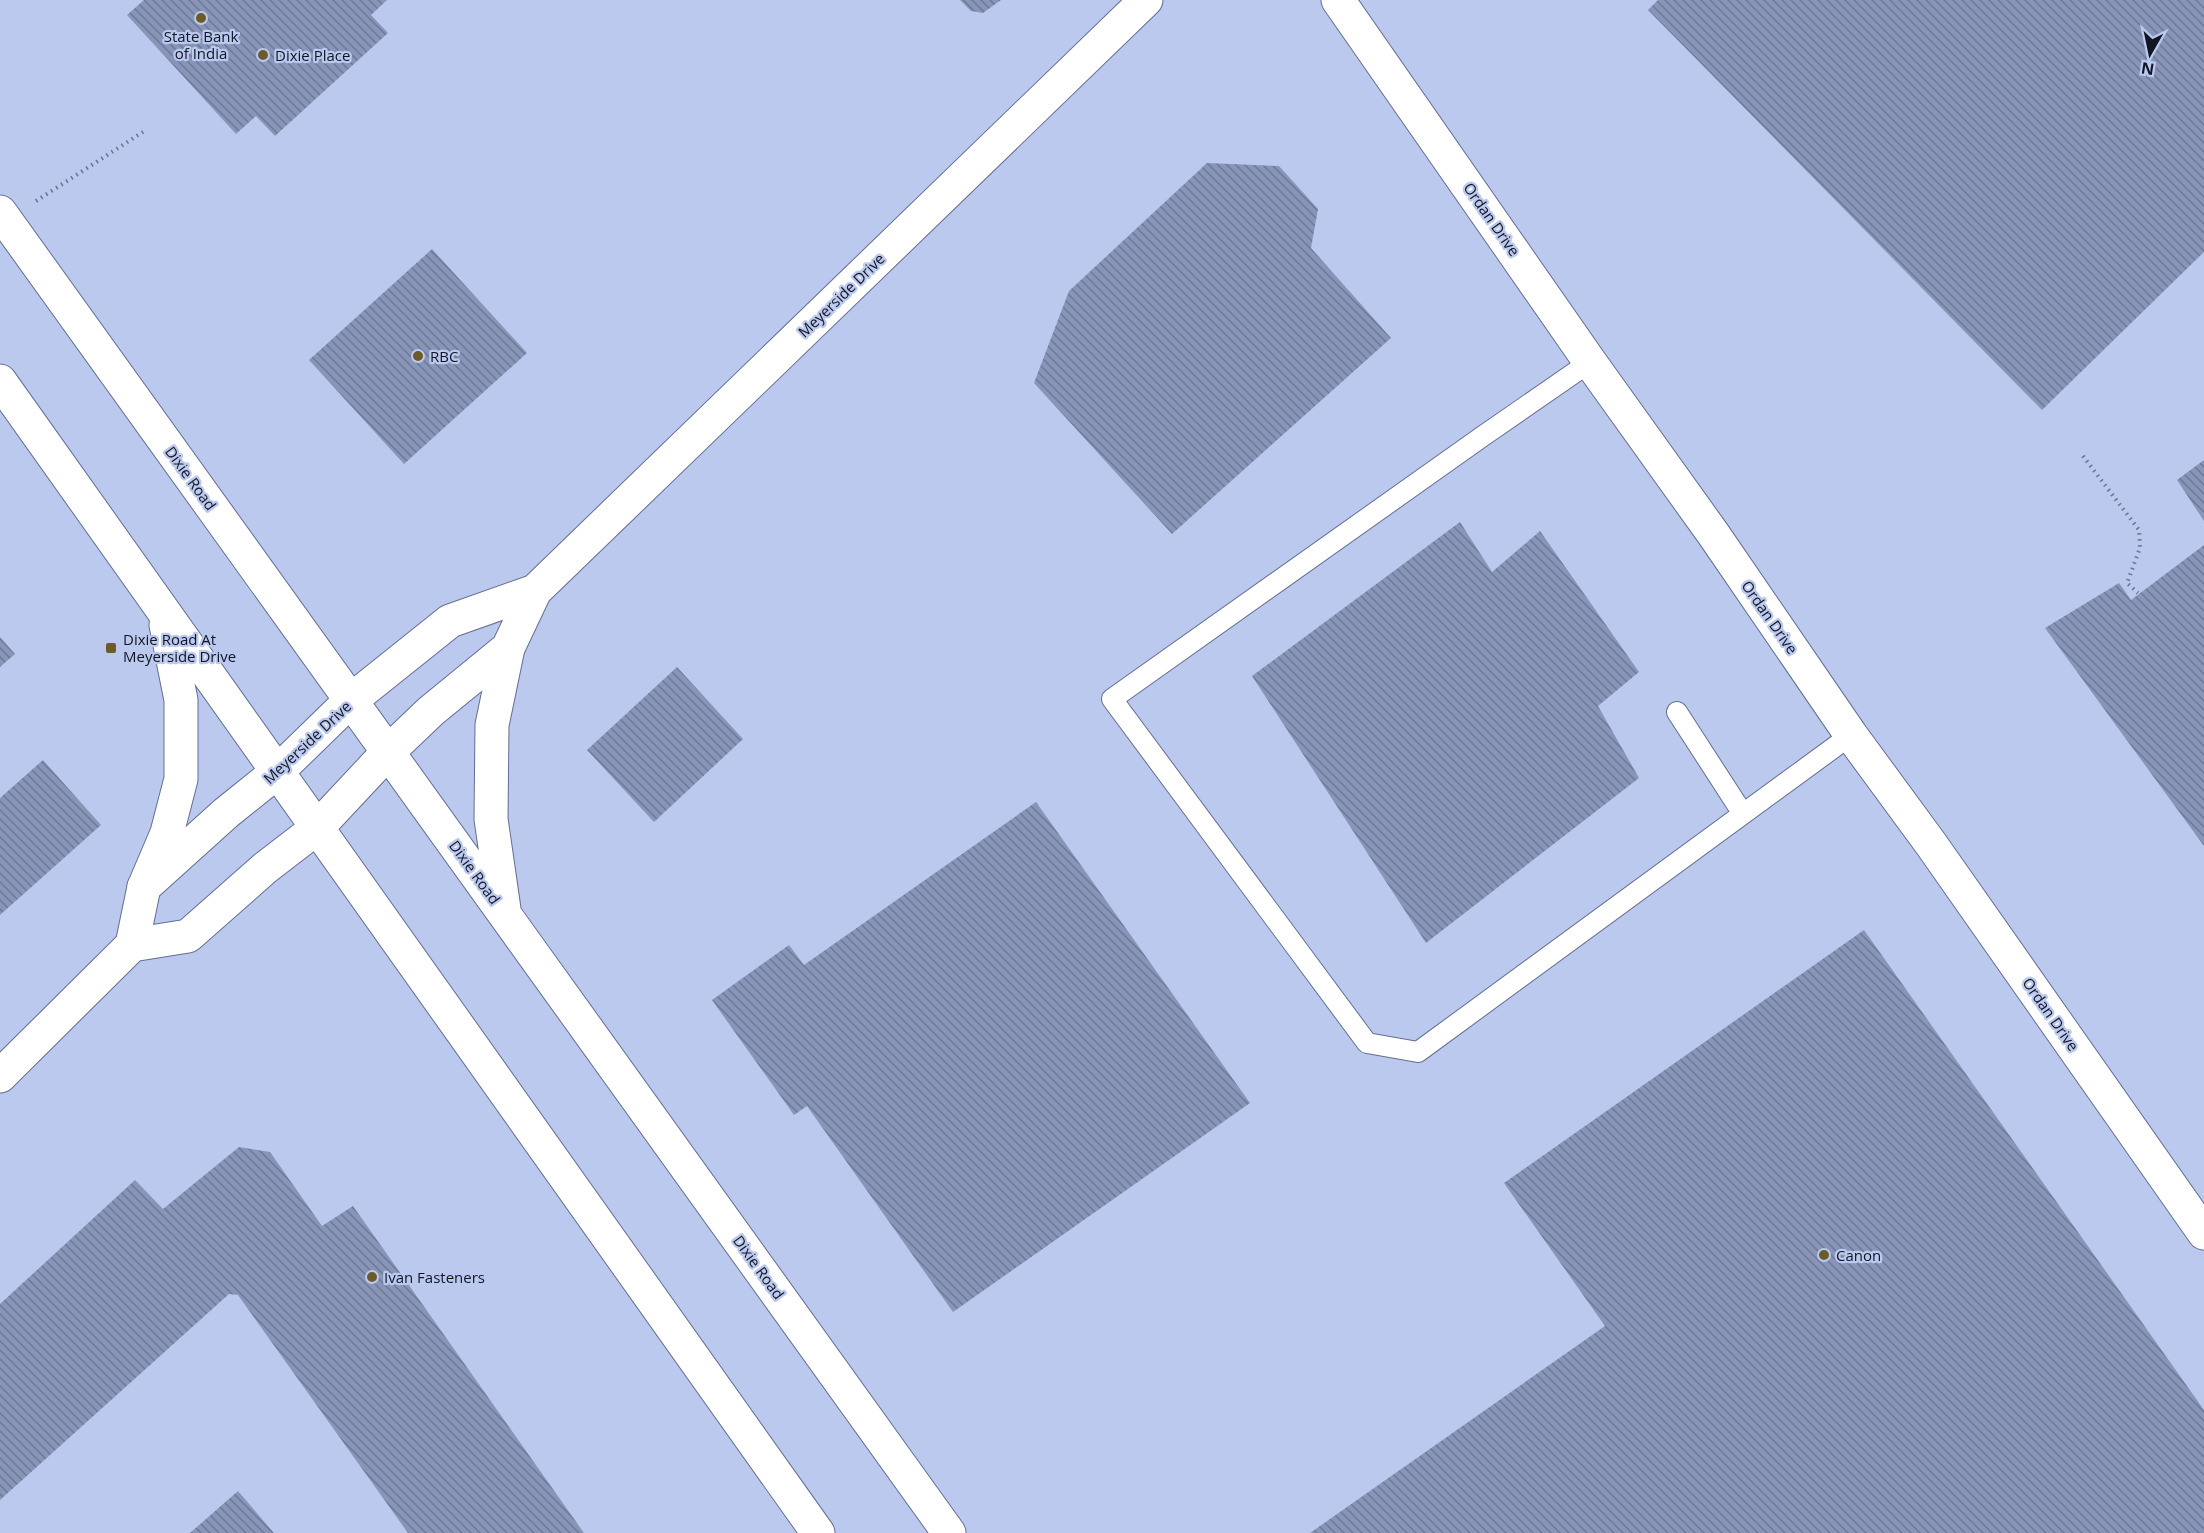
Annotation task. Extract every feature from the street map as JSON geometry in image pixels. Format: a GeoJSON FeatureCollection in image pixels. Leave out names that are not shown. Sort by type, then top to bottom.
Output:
{"type":"FeatureCollection","features":[{"type":"Feature","properties":{"kind":"street","name":"Meyerside Drive"},"geometry":{"type":"LineString","coordinates":[[132,945],[188,936],[265,868],[316,828],[388,752],[431,711],[508,648],[535,591],[1146,0]]}},
{"type":"Feature","properties":{"kind":"street","name":"Ordan Drive"},"geometry":{"type":"LineString","coordinates":[[1338,0],[1590,362],[1714,535],[1851,735],[1944,862],[2204,1233]]}},
{"type":"Feature","properties":{"kind":"street","name":"Dixie Road"},"geometry":{"type":"LineString","coordinates":[[3,216],[950,1533]]}},
{"type":"Feature","properties":{"kind":"street"},"geometry":{"type":"LineString","coordinates":[[0,381],[818,1533]]}},
{"type":"Feature","properties":{"kind":"street","name":"Meyerside Drive"},"geometry":{"type":"LineString","coordinates":[[144,887],[226,813],[277,772],[350,701],[450,621],[535,591]]}},
{"type":"Feature","properties":{"kind":"street"},"geometry":{"type":"LineString","coordinates":[[0,1076],[132,945],[144,887],[167,832],[181,779],[181,700],[163,611]]}},
{"type":"Feature","properties":{"kind":"street"},"geometry":{"type":"LineString","coordinates":[[505,914],[491,819],[492,725],[508,648]]}},
{"type":"Feature","properties":{"kind":"lane"},"geometry":{"type":"LineString","coordinates":[[1590,362],[1112,699],[1367,1043],[1418,1052],[1851,735]]}},
{"type":"Feature","properties":{"kind":"lane"},"geometry":{"type":"LineString","coordinates":[[1677,712],[1743,814]]}},
{"type":"Feature","properties":{"kind":"path"},"geometry":{"type":"LineString","coordinates":[[3,216],[146,130]]}},
{"type":"Feature","properties":{"kind":"path"},"geometry":{"type":"LineString","coordinates":[[2083,456],[2139,530],[2140,548],[2127,583],[2138,593]]}},
{"type":"Feature","properties":{"kind":"building","name":"Dixie Place"},"geometry":{"type":"Polygon","coordinates":[[[144,0],[387,0],[371,15],[388,33],[275,136],[256,116],[236,134],[127,15],[144,0]]]}},
{"type":"Feature","properties":{"kind":"building"},"geometry":{"type":"Polygon","coordinates":[[[960,0],[1001,0],[983,13],[971,11],[960,0]]]}},
{"type":"Feature","properties":{"kind":"building"},"geometry":{"type":"Polygon","coordinates":[[[1658,0],[2204,0],[2204,252],[2042,410],[1648,10],[1658,0]]]}},
{"type":"Feature","properties":{"kind":"building"},"geometry":{"type":"Polygon","coordinates":[[[1207,163],[1279,166],[1318,209],[1311,248],[1391,338],[1172,534],[1034,383],[1069,291],[1207,163]]]}},
{"type":"Feature","properties":{"kind":"building","name":"RBC"},"geometry":{"type":"Polygon","coordinates":[[[432,249],[527,353],[404,464],[309,360],[432,249]]]}},
{"type":"Feature","properties":{"kind":"building"},"geometry":{"type":"Polygon","coordinates":[[[2204,460],[2204,521],[2177,480],[2204,460]]]}},
{"type":"Feature","properties":{"kind":"building"},"geometry":{"type":"Polygon","coordinates":[[[1460,522],[1492,572],[1540,531],[1639,672],[1598,706],[1639,778],[1426,943],[1252,676],[1460,522]]]}},
{"type":"Feature","properties":{"kind":"building"},"geometry":{"type":"Polygon","coordinates":[[[2204,545],[2204,846],[2045,628],[2119,583],[2131,600],[2204,545]]]}},
{"type":"Feature","properties":{"kind":"building"},"geometry":{"type":"Polygon","coordinates":[[[0,637],[15,654],[0,667],[0,637]]]}},
{"type":"Feature","properties":{"kind":"building"},"geometry":{"type":"Polygon","coordinates":[[[677,667],[743,739],[654,822],[587,750],[677,667]]]}},
{"type":"Feature","properties":{"kind":"building"},"geometry":{"type":"Polygon","coordinates":[[[43,760],[101,825],[0,915],[0,798],[43,760]]]}},
{"type":"Feature","properties":{"kind":"building"},"geometry":{"type":"Polygon","coordinates":[[[1036,802],[1250,1103],[953,1312],[807,1106],[794,1115],[712,1000],[789,945],[804,965],[1036,802]]]}},
{"type":"Feature","properties":{"kind":"building","name":"Canon"},"geometry":{"type":"Polygon","coordinates":[[[1864,930],[2204,1410],[2204,1533],[1310,1533],[1605,1326],[1504,1183],[1864,930]]]}},
{"type":"Feature","properties":{"kind":"building"},"geometry":{"type":"Polygon","coordinates":[[[239,1147],[270,1152],[322,1226],[353,1206],[584,1533],[408,1533],[238,1295],[229,1294],[0,1500],[0,1304],[135,1180],[163,1209],[239,1147]]]}},
{"type":"Feature","properties":{"kind":"building"},"geometry":{"type":"Polygon","coordinates":[[[238,1491],[274,1533],[190,1533],[238,1491]]]}},
{"type":"Feature","properties":{"kind":"place","name":"State Bank of India"},"geometry":{"type":"Point","coordinates":[201,18]}},
{"type":"Feature","properties":{"kind":"place","name":"Dixie Place"},"geometry":{"type":"Point","coordinates":[263,55]}},
{"type":"Feature","properties":{"kind":"place","name":"RBC"},"geometry":{"type":"Point","coordinates":[418,356]}},
{"type":"Feature","properties":{"kind":"place","name":"Dixie Road At Meyerside Drive"},"geometry":{"type":"Point","coordinates":[111,648]}},
{"type":"Feature","properties":{"kind":"place","name":"Canon"},"geometry":{"type":"Point","coordinates":[1824,1255]}},
{"type":"Feature","properties":{"kind":"place","name":"Ivan Fasteners"},"geometry":{"type":"Point","coordinates":[372,1277]}}]}
